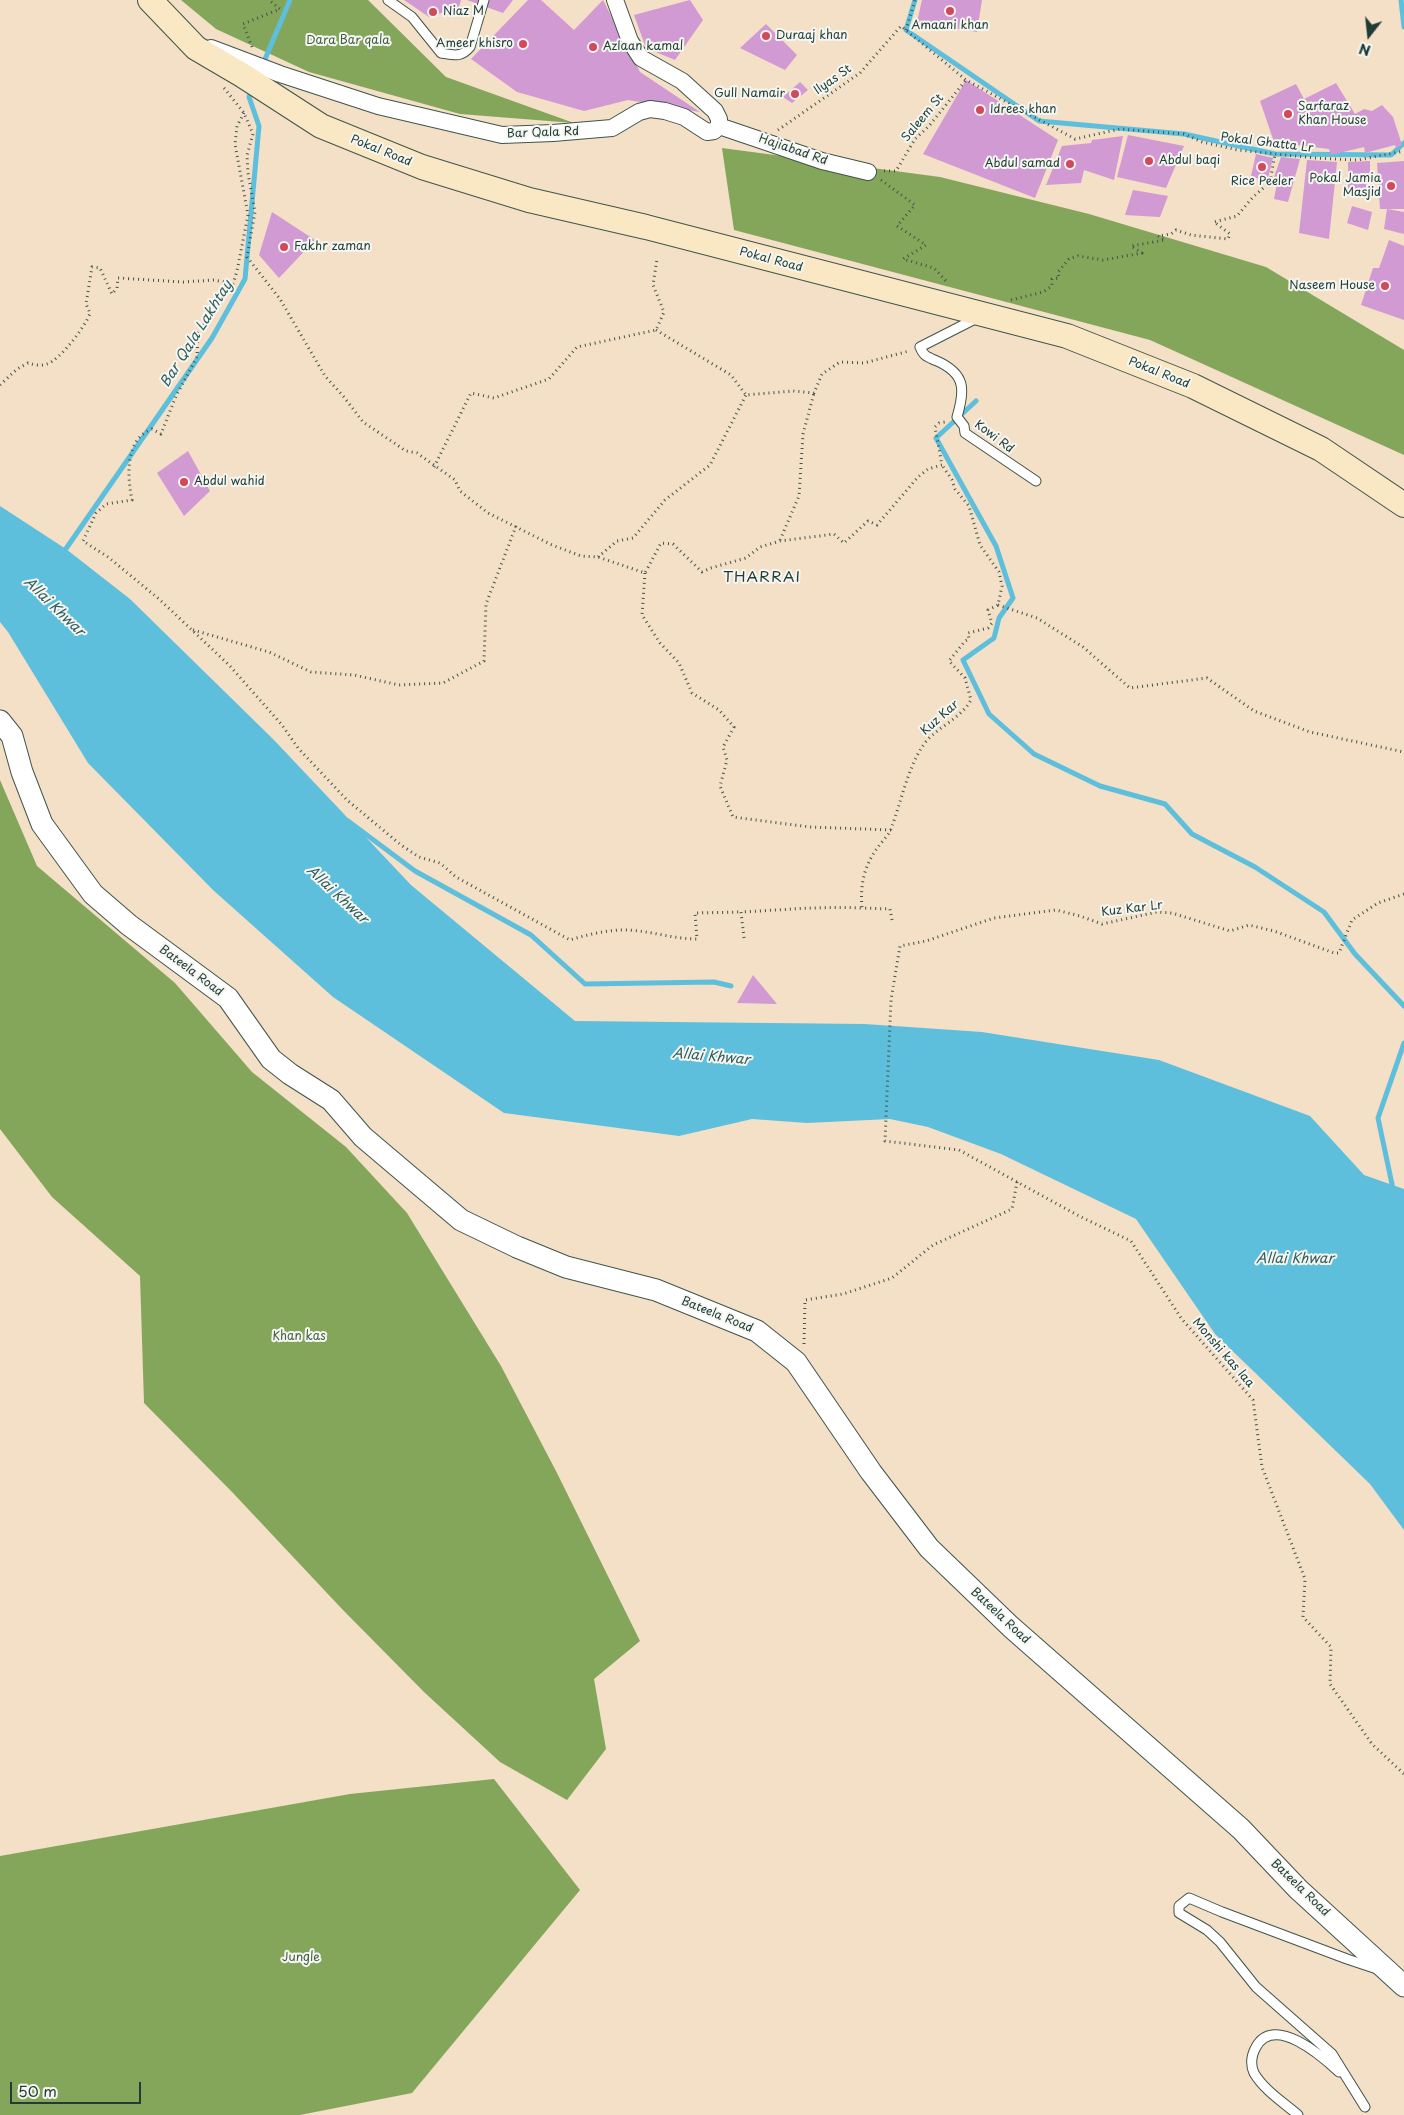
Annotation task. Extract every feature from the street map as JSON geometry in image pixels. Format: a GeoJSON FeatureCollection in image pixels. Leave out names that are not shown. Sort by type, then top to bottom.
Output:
{"type":"FeatureCollection","features":[{"type":"Feature","properties":{"kind":"main road","name":"Pokal Road"},"geometry":{"type":"LineString","coordinates":[[150,0],[196,48],[321,126],[422,167],[529,200],[646,227],[1067,336],[1192,386],[1321,449],[1404,505]]}},
{"type":"Feature","properties":{"kind":"street"},"geometry":{"type":"LineString","coordinates":[[615,0],[630,41],[641,58],[693,90],[714,111],[719,119],[719,126]]}},
{"type":"Feature","properties":{"kind":"street","name":"Bar Qala Rd"},"geometry":{"type":"LineString","coordinates":[[196,48],[213,48],[280,74],[378,106],[502,134],[612,128],[639,112],[650,109],[684,117],[707,132],[714,131],[719,126]]}},
{"type":"Feature","properties":{"kind":"street","name":"Hajiabad Rd"},"geometry":{"type":"LineString","coordinates":[[719,126],[822,161],[868,172]]}},
{"type":"Feature","properties":{"kind":"street","name":"Bateela Road"},"geometry":{"type":"LineString","coordinates":[[0,721],[12,736],[22,772],[42,824],[92,894],[129,925],[228,998],[271,1059],[290,1074],[332,1100],[364,1137],[461,1220],[517,1247],[566,1267],[656,1290],[757,1331],[796,1362],[871,1472],[929,1548],[1011,1627],[1241,1829],[1298,1889],[1404,1986]]}},
{"type":"Feature","properties":{"kind":"lane"},"geometry":{"type":"LineString","coordinates":[[388,0],[412,17],[441,53],[458,55],[464,53],[470,47],[484,0]]}},
{"type":"Feature","properties":{"kind":"lane"},"geometry":{"type":"LineString","coordinates":[[920,347],[986,314]]}},
{"type":"Feature","properties":{"kind":"lane","name":"Kowi Rd"},"geometry":{"type":"LineString","coordinates":[[920,347],[924,356],[953,370],[960,382],[963,390],[958,417],[964,426],[965,434],[1036,482]]}},
{"type":"Feature","properties":{"kind":"lane"},"geometry":{"type":"LineString","coordinates":[[1365,2107],[1332,2054],[1256,1987],[1220,1942],[1207,1930],[1184,1918],[1179,1913],[1179,1906],[1189,1898],[1203,1902],[1222,1912],[1347,1960],[1387,1972]]}},
{"type":"Feature","properties":{"kind":"lane"},"geometry":{"type":"LineString","coordinates":[[1298,2115],[1263,2085],[1254,2072],[1251,2063],[1253,2053],[1258,2043],[1266,2036],[1286,2036],[1303,2044],[1349,2080]]}},
{"type":"Feature","properties":{"kind":"path"},"geometry":{"type":"LineString","coordinates":[[235,56],[253,46],[244,24],[280,9],[269,0]]}},
{"type":"Feature","properties":{"kind":"path"},"geometry":{"type":"LineString","coordinates":[[906,30],[915,0]]}},
{"type":"Feature","properties":{"kind":"path","name":"Ilyas St"},"geometry":{"type":"LineString","coordinates":[[759,139],[792,121],[860,73],[901,26],[906,30]]}},
{"type":"Feature","properties":{"kind":"path","name":"Pokal Ghatta Lr"},"geometry":{"type":"LineString","coordinates":[[906,30],[966,80],[1075,139],[1120,129],[1184,134],[1202,142],[1238,150],[1274,154],[1358,160],[1404,151]]}},
{"type":"Feature","properties":{"kind":"path","name":"Saleem St"},"geometry":{"type":"LineString","coordinates":[[868,172],[896,171],[915,138],[929,126],[966,80]]}},
{"type":"Feature","properties":{"kind":"path"},"geometry":{"type":"LineString","coordinates":[[221,84],[244,113],[253,134],[247,155],[248,174],[255,212],[247,256],[280,299],[325,376],[363,422],[406,451],[417,453],[454,480],[460,491],[488,513],[552,545],[581,556],[598,558],[645,573]]}},
{"type":"Feature","properties":{"kind":"path"},"geometry":{"type":"LineString","coordinates":[[244,113],[237,126],[235,144],[248,215],[233,284],[198,334],[197,357],[176,396],[161,434],[152,429],[143,432],[133,445],[129,487],[132,500],[106,504],[96,513],[83,541],[108,557],[191,629],[228,665],[282,725],[298,748],[347,800],[401,845],[419,856],[440,863],[456,877],[519,910],[570,940],[590,934],[621,930],[679,939],[697,939],[695,912],[783,911],[830,906],[890,909],[892,920]]}},
{"type":"Feature","properties":{"kind":"path"},"geometry":{"type":"LineString","coordinates":[[986,314],[1017,298],[1026,298],[1043,292],[1052,286],[1052,279],[1059,278],[1058,272],[1069,260],[1078,256],[1102,260],[1142,253],[1131,246],[1161,242],[1165,240],[1158,236],[1176,230],[1191,235],[1228,239],[1230,234],[1214,222],[1238,216],[1253,197],[1270,182],[1274,154]]}},
{"type":"Feature","properties":{"kind":"path"},"geometry":{"type":"LineString","coordinates":[[868,172],[897,190],[915,205],[896,226],[926,245],[904,259],[934,268],[944,281],[952,284]]}},
{"type":"Feature","properties":{"kind":"path"},"geometry":{"type":"LineString","coordinates":[[656,330],[664,312],[652,285],[657,259]]}},
{"type":"Feature","properties":{"kind":"path"},"geometry":{"type":"LineString","coordinates":[[0,385],[16,370],[28,363],[38,366],[49,364],[73,341],[90,314],[86,304],[92,267],[100,268],[112,294],[118,288],[118,278],[184,282],[214,280],[233,284]]}},
{"type":"Feature","properties":{"kind":"path"},"geometry":{"type":"LineString","coordinates":[[434,467],[471,393],[494,398],[549,379],[577,347],[656,330],[730,374],[746,395]]}},
{"type":"Feature","properties":{"kind":"path"},"geometry":{"type":"LineString","coordinates":[[780,541],[799,496],[803,434],[814,393],[822,374],[840,362],[864,363],[920,347]]}},
{"type":"Feature","properties":{"kind":"path"},"geometry":{"type":"LineString","coordinates":[[746,395],[793,391],[814,393]]}},
{"type":"Feature","properties":{"kind":"path"},"geometry":{"type":"LineString","coordinates":[[598,558],[617,541],[633,538],[665,500],[710,465],[746,395]]}},
{"type":"Feature","properties":{"kind":"path","name":"Kuz Kar"},"geometry":{"type":"LineString","coordinates":[[862,908],[861,892],[864,871],[869,859],[891,830],[894,816],[922,746],[936,732],[965,712],[971,700],[965,678],[949,661],[965,641],[969,640],[968,633],[988,628],[992,623],[988,610],[998,604],[1002,586],[999,572],[980,545],[969,506],[954,489],[952,480],[942,466],[935,427],[939,423],[958,417]]}},
{"type":"Feature","properties":{"kind":"path"},"geometry":{"type":"LineString","coordinates":[[891,830],[810,827],[732,817],[720,786],[728,760],[723,747],[734,728],[719,710],[692,692],[679,663],[660,643],[642,616],[645,573],[661,542],[673,544],[702,572],[746,558],[760,547],[780,541],[834,534],[844,543],[868,521],[877,525],[918,477],[928,469],[942,466]]}},
{"type":"Feature","properties":{"kind":"path"},"geometry":{"type":"LineString","coordinates":[[191,629],[269,652],[310,672],[354,675],[398,685],[443,683],[484,661],[486,604],[516,526]]}},
{"type":"Feature","properties":{"kind":"path"},"geometry":{"type":"LineString","coordinates":[[998,604],[1037,618],[1075,642],[1130,688],[1207,678],[1254,710],[1310,732],[1404,752]]}},
{"type":"Feature","properties":{"kind":"path","name":"Kuz Kar Lr"},"geometry":{"type":"LineString","coordinates":[[885,1141],[891,1000],[900,946],[926,940],[994,918],[1056,910],[1102,924],[1157,912],[1172,913],[1230,931],[1248,925],[1274,931],[1334,953],[1339,953],[1347,928],[1352,920],[1378,903],[1404,894]]}},
{"type":"Feature","properties":{"kind":"path"},"geometry":{"type":"LineString","coordinates":[[741,912],[744,938]]}},
{"type":"Feature","properties":{"kind":"path","name":"Monshi kas laa"},"geometry":{"type":"LineString","coordinates":[[885,1141],[959,1150],[1131,1241],[1181,1318],[1253,1400],[1262,1467],[1305,1579],[1303,1617],[1331,1647],[1330,1684],[1372,1744],[1404,1774]]}},
{"type":"Feature","properties":{"kind":"path"},"geometry":{"type":"LineString","coordinates":[[804,1372],[805,1300],[843,1294],[892,1278],[932,1245],[1012,1209],[1017,1182]]}},
{"type":"Feature","properties":{"kind":"green space","name":"Dara Bar qala"},"geometry":{"type":"Polygon","coordinates":[[[181,0],[368,0],[446,77],[574,123],[460,114],[309,72],[216,29],[181,0]]]}},
{"type":"Feature","properties":{"kind":"green space"},"geometry":{"type":"Polygon","coordinates":[[[722,148],[940,177],[1089,214],[1266,267],[1404,350],[1404,455],[1150,340],[734,230],[722,148]]]}},
{"type":"Feature","properties":{"kind":"green space","name":"Khan kas"},"geometry":{"type":"Polygon","coordinates":[[[0,780],[37,866],[175,983],[252,1072],[346,1147],[407,1213],[501,1366],[557,1473],[640,1641],[594,1679],[606,1749],[567,1800],[500,1762],[424,1692],[144,1403],[140,1276],[52,1197],[0,1129],[0,780]]]}},
{"type":"Feature","properties":{"kind":"green space","name":"Jungle"},"geometry":{"type":"Polygon","coordinates":[[[494,1779],[580,1890],[412,2093],[300,2115],[0,2115],[0,1856],[350,1794],[494,1779]]]}},
{"type":"Feature","properties":{"kind":"water","name":"Allai Khwar"},"geometry":{"type":"Polygon","coordinates":[[[0,506],[66,549],[130,599],[274,740],[411,885],[575,1021],[865,1024],[982,1032],[1159,1060],[1310,1116],[1364,1175],[1404,1189],[1404,1530],[1370,1484],[1215,1334],[1136,1219],[1001,1154],[928,1127],[890,1119],[807,1123],[752,1119],[679,1136],[504,1113],[333,997],[213,890],[88,763],[0,622],[0,506]]]}},
{"type":"Feature","properties":{"kind":"building","name":"Niaz M"},"geometry":{"type":"Polygon","coordinates":[[[404,0],[461,0],[459,7],[429,17],[404,0]]]}},
{"type":"Feature","properties":{"kind":"building"},"geometry":{"type":"Polygon","coordinates":[[[467,0],[513,0],[503,13],[467,0]]]}},
{"type":"Feature","properties":{"kind":"building","name":"Azlaan kamal"},"geometry":{"type":"Polygon","coordinates":[[[528,0],[541,0],[574,30],[603,0],[640,72],[700,112],[628,100],[584,111],[517,92],[471,59],[528,0]]]}},
{"type":"Feature","properties":{"kind":"building"},"geometry":{"type":"Polygon","coordinates":[[[690,0],[703,20],[675,60],[646,48],[634,15],[690,0]]]}},
{"type":"Feature","properties":{"kind":"building","name":"Amaani khan"},"geometry":{"type":"Polygon","coordinates":[[[922,0],[982,0],[977,32],[917,22],[922,0]]]}},
{"type":"Feature","properties":{"kind":"building","name":"Duraaj khan"},"geometry":{"type":"Polygon","coordinates":[[[766,24],[797,55],[785,70],[740,48],[766,24]]]}},
{"type":"Feature","properties":{"kind":"building","name":"Idrees khan"},"geometry":{"type":"Polygon","coordinates":[[[966,80],[1058,140],[1035,198],[923,154],[966,80]]]}},
{"type":"Feature","properties":{"kind":"building","name":"Gull Namair"},"geometry":{"type":"Polygon","coordinates":[[[800,82],[808,90],[792,103],[783,97],[800,82]]]}},
{"type":"Feature","properties":{"kind":"building"},"geometry":{"type":"Polygon","coordinates":[[[1336,83],[1355,114],[1364,109],[1372,111],[1382,105],[1393,117],[1402,145],[1396,148],[1395,145],[1365,153],[1364,147],[1331,155],[1329,149],[1274,142],[1260,101],[1296,84],[1304,99],[1336,83]]]}},
{"type":"Feature","properties":{"kind":"building","name":"Abdul baqi"},"geometry":{"type":"Polygon","coordinates":[[[1128,135],[1184,146],[1166,188],[1117,177],[1128,135]]]}},
{"type":"Feature","properties":{"kind":"building"},"geometry":{"type":"Polygon","coordinates":[[[1123,136],[1114,180],[1084,170],[1081,183],[1046,185],[1062,146],[1091,143],[1092,140],[1123,136]]]}},
{"type":"Feature","properties":{"kind":"building","name":"Rice Peeler"},"geometry":{"type":"Polygon","coordinates":[[[1256,154],[1273,158],[1267,182],[1251,176],[1256,154]]]}},
{"type":"Feature","properties":{"kind":"building"},"geometry":{"type":"Polygon","coordinates":[[[1281,157],[1300,159],[1288,202],[1274,199],[1278,178],[1274,177],[1281,157]]]}},
{"type":"Feature","properties":{"kind":"building"},"geometry":{"type":"Polygon","coordinates":[[[1307,160],[1337,162],[1329,239],[1299,233],[1307,160]]]}},
{"type":"Feature","properties":{"kind":"building"},"geometry":{"type":"Polygon","coordinates":[[[1370,161],[1370,178],[1366,177],[1366,193],[1348,192],[1348,162],[1370,161]]]}},
{"type":"Feature","properties":{"kind":"building","name":"Pokal Jamia Masjid"},"geometry":{"type":"Polygon","coordinates":[[[1404,161],[1404,209],[1380,209],[1377,163],[1404,161]]]}},
{"type":"Feature","properties":{"kind":"building"},"geometry":{"type":"Polygon","coordinates":[[[1133,190],[1168,196],[1160,217],[1125,215],[1133,190]]]}},
{"type":"Feature","properties":{"kind":"building"},"geometry":{"type":"Polygon","coordinates":[[[1352,206],[1372,212],[1368,230],[1347,223],[1352,206]]]}},
{"type":"Feature","properties":{"kind":"building"},"geometry":{"type":"Polygon","coordinates":[[[1387,209],[1404,212],[1404,234],[1384,229],[1387,209]]]}},
{"type":"Feature","properties":{"kind":"building","name":"Fakhr zaman"},"geometry":{"type":"Polygon","coordinates":[[[272,212],[315,240],[279,278],[259,255],[272,212]]]}},
{"type":"Feature","properties":{"kind":"building","name":"Naseem House"},"geometry":{"type":"Polygon","coordinates":[[[1389,240],[1404,246],[1404,320],[1361,305],[1373,268],[1379,268],[1389,240]]]}},
{"type":"Feature","properties":{"kind":"building","name":"Abdul wahid"},"geometry":{"type":"Polygon","coordinates":[[[188,451],[210,491],[184,516],[157,473],[188,451]]]}},
{"type":"Feature","properties":{"kind":"building"},"geometry":{"type":"Polygon","coordinates":[[[753,975],[777,1004],[737,1003],[753,975]]]}},
{"type":"Feature","properties":{"kind":"waterway","name":"Bar Qala Lakhtay"},"geometry":{"type":"LineString","coordinates":[[263,64],[290,0]]}},
{"type":"Feature","properties":{"kind":"waterway"},"geometry":{"type":"LineString","coordinates":[[915,0],[906,30],[1039,121],[1184,134],[1275,154],[1391,155],[1404,143]]}},
{"type":"Feature","properties":{"kind":"waterway"},"geometry":{"type":"LineString","coordinates":[[1401,0],[1404,27]]}},
{"type":"Feature","properties":{"kind":"waterway","name":"Bar Qala Lakhtay"},"geometry":{"type":"LineString","coordinates":[[63,553],[212,338],[245,279],[259,126],[249,97],[253,88]]}},
{"type":"Feature","properties":{"kind":"waterway"},"geometry":{"type":"LineString","coordinates":[[976,401],[936,438],[996,546],[1013,598],[999,618],[994,638],[963,660],[989,714],[1034,754],[1100,786],[1165,804],[1192,834],[1255,867],[1324,912],[1355,954],[1404,1006]]}},
{"type":"Feature","properties":{"kind":"waterway"},"geometry":{"type":"LineString","coordinates":[[348,821],[415,871],[531,935],[585,984],[714,982],[731,986]]}},
{"type":"Feature","properties":{"kind":"waterway"},"geometry":{"type":"LineString","coordinates":[[1393,1189],[1378,1118],[1404,1043]]}},
{"type":"Feature","properties":{"kind":"place","name":"Amaani khan"},"geometry":{"type":"Point","coordinates":[950,11]}},
{"type":"Feature","properties":{"kind":"place","name":"Niaz M"},"geometry":{"type":"Point","coordinates":[433,12]}},
{"type":"Feature","properties":{"kind":"place","name":"Duraaj khan"},"geometry":{"type":"Point","coordinates":[766,36]}},
{"type":"Feature","properties":{"kind":"place","name":"Ameer khisro"},"geometry":{"type":"Point","coordinates":[523,44]}},
{"type":"Feature","properties":{"kind":"place","name":"Azlaan kamal"},"geometry":{"type":"Point","coordinates":[593,47]}},
{"type":"Feature","properties":{"kind":"place","name":"Gull Namair"},"geometry":{"type":"Point","coordinates":[795,94]}},
{"type":"Feature","properties":{"kind":"place","name":"Idrees khan"},"geometry":{"type":"Point","coordinates":[980,110]}},
{"type":"Feature","properties":{"kind":"place","name":"Sarfaraz Khan House"},"geometry":{"type":"Point","coordinates":[1288,114]}},
{"type":"Feature","properties":{"kind":"place","name":"Abdul baqi"},"geometry":{"type":"Point","coordinates":[1149,161]}},
{"type":"Feature","properties":{"kind":"place","name":"Abdul samad"},"geometry":{"type":"Point","coordinates":[1070,164]}},
{"type":"Feature","properties":{"kind":"place","name":"Rice Peeler"},"geometry":{"type":"Point","coordinates":[1262,167]}},
{"type":"Feature","properties":{"kind":"place","name":"Pokal Jamia Masjid"},"geometry":{"type":"Point","coordinates":[1391,186]}},
{"type":"Feature","properties":{"kind":"place","name":"Fakhr zaman"},"geometry":{"type":"Point","coordinates":[284,247]}},
{"type":"Feature","properties":{"kind":"place","name":"Naseem House"},"geometry":{"type":"Point","coordinates":[1385,286]}},
{"type":"Feature","properties":{"kind":"place","name":"Abdul wahid"},"geometry":{"type":"Point","coordinates":[184,482]}},
{"type":"Feature","properties":{"kind":"district","name":"THARRAI"},"geometry":{"type":"Point","coordinates":[762,578]}}]}
